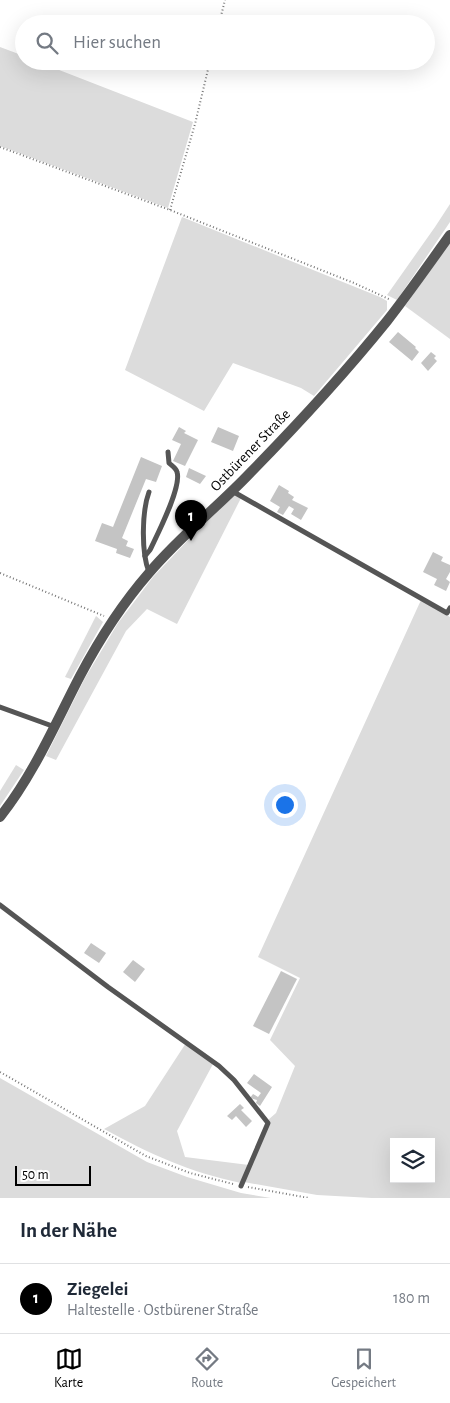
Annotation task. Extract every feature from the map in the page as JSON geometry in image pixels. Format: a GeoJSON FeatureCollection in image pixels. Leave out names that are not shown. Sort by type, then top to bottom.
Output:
{"type":"FeatureCollection","features":[{"type":"Feature","properties":{"kind":"street","name":"Ostbürener Straße"},"geometry":{"type":"LineString","coordinates":[[0,817],[42,752],[80,675],[114,620],[149,572],[250,473],[320,399],[400,304],[450,235]]}},
{"type":"Feature","properties":{"kind":"lane"},"geometry":{"type":"LineString","coordinates":[[145,556],[150,550],[178,482],[178,474],[170,463],[168,452]]}},
{"type":"Feature","properties":{"kind":"lane"},"geometry":{"type":"LineString","coordinates":[[232,491],[447,613],[450,608]]}},
{"type":"Feature","properties":{"kind":"lane"},"geometry":{"type":"LineString","coordinates":[[149,492],[143,512],[145,563],[149,572]]}},
{"type":"Feature","properties":{"kind":"lane"},"geometry":{"type":"LineString","coordinates":[[0,707],[55,727]]}},
{"type":"Feature","properties":{"kind":"lane"},"geometry":{"type":"LineString","coordinates":[[0,905],[102,982],[202,1053],[234,1080],[268,1123],[241,1186]]}},
{"type":"Feature","properties":{"kind":"path"},"geometry":{"type":"LineString","coordinates":[[221,15],[225,0]]}},
{"type":"Feature","properties":{"kind":"path"},"geometry":{"type":"LineString","coordinates":[[170,210],[195,124],[208,70]]}},
{"type":"Feature","properties":{"kind":"path"},"geometry":{"type":"LineString","coordinates":[[0,147],[170,210],[354,282],[400,304]]}},
{"type":"Feature","properties":{"kind":"path"},"geometry":{"type":"LineString","coordinates":[[0,573],[114,620]]}},
{"type":"Feature","properties":{"kind":"path"},"geometry":{"type":"LineString","coordinates":[[0,1072],[146,1156],[190,1173],[241,1186],[309,1198]]}},
{"type":"Feature","properties":{"kind":"shaded area"},"geometry":{"type":"Polygon","coordinates":[[[0,47],[15,53],[15,70],[59,70],[193,122],[168,208],[0,146],[0,47]]]}},
{"type":"Feature","properties":{"kind":"shaded area"},"geometry":{"type":"Polygon","coordinates":[[[450,204],[450,222],[397,300],[387,295],[435,227],[450,204]]]}},
{"type":"Feature","properties":{"kind":"shaded area"},"geometry":{"type":"Polygon","coordinates":[[[182,217],[380,297],[387,301],[387,310],[314,396],[301,388],[233,363],[204,411],[125,370],[182,217]]]}},
{"type":"Feature","properties":{"kind":"shaded area"},"geometry":{"type":"Polygon","coordinates":[[[450,242],[450,339],[405,306],[450,242]]]}},
{"type":"Feature","properties":{"kind":"shaded area"},"geometry":{"type":"Polygon","coordinates":[[[233,493],[241,498],[177,624],[147,609],[126,631],[56,760],[46,756],[85,678],[118,623],[153,577],[233,493]]]}},
{"type":"Feature","properties":{"kind":"shaded area"},"geometry":{"type":"Polygon","coordinates":[[[421,600],[450,617],[450,1198],[372,1198],[317,1195],[244,1182],[268,1120],[276,1113],[295,1066],[270,1040],[300,978],[258,957],[421,600]]]}},
{"type":"Feature","properties":{"kind":"shaded area"},"geometry":{"type":"Polygon","coordinates":[[[96,616],[103,622],[71,679],[65,677],[96,616]]]}},
{"type":"Feature","properties":{"kind":"shaded area"},"geometry":{"type":"Polygon","coordinates":[[[16,765],[24,770],[0,806],[0,791],[16,765]]]}},
{"type":"Feature","properties":{"kind":"shaded area"},"geometry":{"type":"Polygon","coordinates":[[[186,1043],[213,1064],[177,1131],[185,1157],[249,1165],[241,1183],[187,1168],[104,1129],[145,1106],[186,1043]]]}},
{"type":"Feature","properties":{"kind":"shaded area"},"geometry":{"type":"Polygon","coordinates":[[[0,1078],[147,1162],[187,1177],[241,1193],[271,1198],[0,1198],[0,1078]]]}},
{"type":"Feature","properties":{"kind":"building"},"geometry":{"type":"Polygon","coordinates":[[[398,332],[416,347],[419,352],[412,361],[389,342],[398,332]]]}},
{"type":"Feature","properties":{"kind":"building"},"geometry":{"type":"Polygon","coordinates":[[[431,352],[436,356],[434,358],[437,361],[428,371],[421,363],[431,352]]]}},
{"type":"Feature","properties":{"kind":"building"},"geometry":{"type":"Polygon","coordinates":[[[179,427],[186,431],[184,433],[198,440],[185,466],[173,461],[181,444],[172,440],[179,427]]]}},
{"type":"Feature","properties":{"kind":"building"},"geometry":{"type":"Polygon","coordinates":[[[218,427],[239,436],[233,451],[211,442],[218,427]]]}},
{"type":"Feature","properties":{"kind":"building"},"geometry":{"type":"Polygon","coordinates":[[[141,457],[162,466],[156,482],[146,479],[122,538],[128,541],[126,546],[134,549],[130,558],[116,553],[117,549],[95,541],[102,523],[113,527],[141,457]]]}},
{"type":"Feature","properties":{"kind":"building"},"geometry":{"type":"Polygon","coordinates":[[[189,468],[206,476],[200,484],[186,477],[189,468]]]}},
{"type":"Feature","properties":{"kind":"building"},"geometry":{"type":"Polygon","coordinates":[[[279,485],[289,491],[288,493],[294,497],[292,500],[308,508],[301,520],[291,514],[294,509],[289,506],[283,515],[277,512],[280,507],[270,501],[279,485]]]}},
{"type":"Feature","properties":{"kind":"building"},"geometry":{"type":"Polygon","coordinates":[[[433,552],[443,557],[441,561],[450,565],[450,572],[446,579],[450,582],[446,591],[434,585],[437,579],[423,572],[433,552]]]}},
{"type":"Feature","properties":{"kind":"building"},"geometry":{"type":"Polygon","coordinates":[[[91,943],[106,953],[99,963],[84,953],[91,943]]]}},
{"type":"Feature","properties":{"kind":"building"},"geometry":{"type":"Polygon","coordinates":[[[133,960],[145,969],[135,982],[123,972],[133,960]]]}},
{"type":"Feature","properties":{"kind":"building"},"geometry":{"type":"Polygon","coordinates":[[[281,971],[297,979],[269,1034],[253,1026],[281,971]]]}},
{"type":"Feature","properties":{"kind":"building"},"geometry":{"type":"Polygon","coordinates":[[[254,1074],[272,1087],[260,1106],[256,1103],[257,1100],[250,1098],[253,1094],[258,1097],[261,1093],[247,1083],[254,1074]]]}},
{"type":"Feature","properties":{"kind":"building"},"geometry":{"type":"Polygon","coordinates":[[[240,1104],[244,1108],[241,1110],[252,1121],[246,1127],[236,1116],[232,1120],[227,1116],[240,1104]]]}},
{"type":"Feature","properties":{"kind":"place","name":"Ziegelei"},"geometry":{"type":"Point","coordinates":[191,541]}}]}
